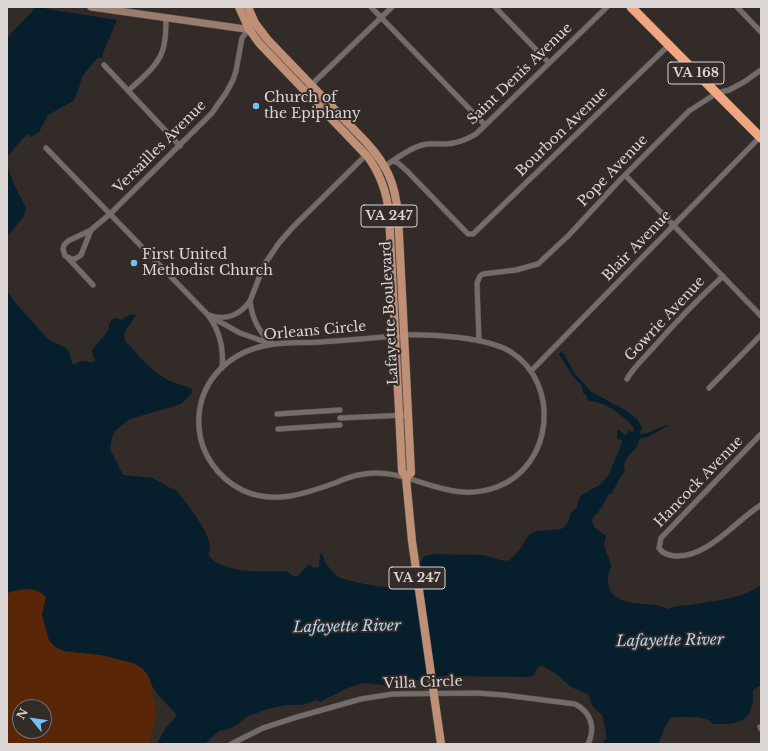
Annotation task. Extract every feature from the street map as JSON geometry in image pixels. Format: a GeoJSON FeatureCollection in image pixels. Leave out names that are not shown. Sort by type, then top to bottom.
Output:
{"type":"FeatureCollection","features":[{"type":"Feature","properties":{"kind":"highway","name":"VA 168"},"geometry":{"type":"LineString","coordinates":[[631,7],[760,138]]}},
{"type":"Feature","properties":{"kind":"main road","name":"Lafayette Boulevard"},"geometry":{"type":"LineString","coordinates":[[239,7],[249,29],[259,43],[308,88]]}},
{"type":"Feature","properties":{"kind":"main road","name":"Lafayette Boulevard"},"geometry":{"type":"LineString","coordinates":[[248,7],[260,31],[308,88],[369,152],[389,164],[397,200],[399,335]]}},
{"type":"Feature","properties":{"kind":"main road","name":"Lafayette Boulevard"},"geometry":{"type":"LineString","coordinates":[[369,152],[386,191],[388,201],[399,335],[403,415],[402,471],[406,478],[412,541],[434,693]]}},
{"type":"Feature","properties":{"kind":"main road","name":"VA 247"},"geometry":{"type":"LineString","coordinates":[[434,693],[441,744]]}},
{"type":"Feature","properties":{"kind":"street"},"geometry":{"type":"LineString","coordinates":[[91,7],[260,31]]}},
{"type":"Feature","properties":{"kind":"street"},"geometry":{"type":"LineString","coordinates":[[371,7],[486,125]]}},
{"type":"Feature","properties":{"kind":"street"},"geometry":{"type":"LineString","coordinates":[[308,88],[392,7]]}},
{"type":"Feature","properties":{"kind":"street"},"geometry":{"type":"LineString","coordinates":[[495,7],[549,63]]}},
{"type":"Feature","properties":{"kind":"street","name":"Saint Denis Avenue"},"geometry":{"type":"LineString","coordinates":[[378,171],[402,154],[423,145],[454,143],[463,141],[476,134],[607,7]]}},
{"type":"Feature","properties":{"kind":"street"},"geometry":{"type":"LineString","coordinates":[[737,7],[761,32]]}},
{"type":"Feature","properties":{"kind":"street"},"geometry":{"type":"LineString","coordinates":[[128,91],[153,67],[159,58],[165,45],[166,17]]}},
{"type":"Feature","properties":{"kind":"street","name":"Versailles Avenue"},"geometry":{"type":"LineString","coordinates":[[91,230],[110,214],[212,113],[226,93],[236,71],[242,38],[249,29]]}},
{"type":"Feature","properties":{"kind":"street","name":"Bourbon Avenue"},"geometry":{"type":"LineString","coordinates":[[389,164],[398,163],[407,170],[468,234],[473,234],[669,46]]}},
{"type":"Feature","properties":{"kind":"street"},"geometry":{"type":"LineString","coordinates":[[104,65],[180,146]]}},
{"type":"Feature","properties":{"kind":"street","name":"Pope Avenue"},"geometry":{"type":"LineString","coordinates":[[480,341],[477,283],[480,276],[486,273],[516,270],[538,264],[569,235],[625,175],[689,111],[717,93],[729,90],[761,70]]}},
{"type":"Feature","properties":{"kind":"street","name":"Blair Avenue"},"geometry":{"type":"LineString","coordinates":[[531,371],[760,138]]}},
{"type":"Feature","properties":{"kind":"street"},"geometry":{"type":"LineString","coordinates":[[46,148],[208,315],[216,326],[221,340],[222,368]]}},
{"type":"Feature","properties":{"kind":"street"},"geometry":{"type":"LineString","coordinates":[[208,315],[215,317],[229,317],[241,311],[250,301],[264,265],[279,243],[293,227],[369,152]]}},
{"type":"Feature","properties":{"kind":"street"},"geometry":{"type":"LineString","coordinates":[[625,175],[761,316]]}},
{"type":"Feature","properties":{"kind":"street"},"geometry":{"type":"LineString","coordinates":[[68,258],[75,259],[81,255],[91,230]]}},
{"type":"Feature","properties":{"kind":"street"},"geometry":{"type":"LineString","coordinates":[[91,230],[66,242],[63,249],[65,256],[92,285]]}},
{"type":"Feature","properties":{"kind":"street","name":"Gowrie Avenue"},"geometry":{"type":"LineString","coordinates":[[627,379],[632,371],[692,305],[723,276]]}},
{"type":"Feature","properties":{"kind":"street"},"geometry":{"type":"LineString","coordinates":[[250,301],[256,324],[267,339],[274,345]]}},
{"type":"Feature","properties":{"kind":"street"},"geometry":{"type":"LineString","coordinates":[[208,315],[240,333],[274,345]]}},
{"type":"Feature","properties":{"kind":"street","name":"Orleans Circle"},"geometry":{"type":"LineString","coordinates":[[399,335],[427,335],[480,341],[498,346],[512,353],[531,371],[539,387],[545,416],[544,430],[536,453],[527,466],[516,477],[499,486],[482,491],[453,492],[441,490],[406,478],[383,473],[363,474],[299,495],[282,498],[260,496],[242,490],[225,479],[211,463],[204,448],[199,433],[199,413],[202,396],[212,379],[222,368],[232,359],[243,353],[257,348],[274,345],[399,335]]}},
{"type":"Feature","properties":{"kind":"street"},"geometry":{"type":"LineString","coordinates":[[709,388],[761,335]]}},
{"type":"Feature","properties":{"kind":"street"},"geometry":{"type":"LineString","coordinates":[[277,414],[340,410]]}},
{"type":"Feature","properties":{"kind":"street"},"geometry":{"type":"LineString","coordinates":[[340,418],[403,415]]}},
{"type":"Feature","properties":{"kind":"street"},"geometry":{"type":"LineString","coordinates":[[278,429],[340,425]]}},
{"type":"Feature","properties":{"kind":"street","name":"Hancock Avenue"},"geometry":{"type":"LineString","coordinates":[[761,434],[661,538],[659,548],[666,555],[677,556],[695,553],[712,544],[761,505]]}},
{"type":"Feature","properties":{"kind":"street","name":"Villa Circle"},"geometry":{"type":"LineString","coordinates":[[231,744],[244,736],[263,728],[361,699],[393,694],[434,693],[504,695],[575,704],[583,709],[591,723],[592,734],[588,744]]}},
{"type":"Feature","properties":{"kind":"shaded area"},"geometry":{"type":"Polygon","coordinates":[[[33,589],[40,591],[47,597],[42,614],[49,640],[64,651],[101,655],[133,663],[142,668],[148,675],[153,688],[151,693],[155,703],[156,717],[149,744],[7,744],[7,593],[33,589]]]}},
{"type":"Feature","properties":{"kind":"water"},"geometry":{"type":"Polygon","coordinates":[[[36,7],[45,7],[47,9],[117,20],[103,53],[103,57],[96,59],[82,77],[77,94],[73,101],[48,115],[39,132],[31,137],[27,134],[7,157],[7,38],[36,7]]]}},
{"type":"Feature","properties":{"kind":"water"},"geometry":{"type":"Polygon","coordinates":[[[7,166],[26,208],[24,216],[7,237],[7,166]]]}},
{"type":"Feature","properties":{"kind":"water","name":"Lafayette River"},"geometry":{"type":"Polygon","coordinates":[[[7,290],[13,300],[47,338],[66,348],[69,352],[73,365],[81,361],[92,362],[96,360],[92,350],[109,330],[109,324],[112,319],[115,318],[122,320],[131,314],[136,315],[124,333],[126,341],[140,358],[153,370],[171,381],[192,389],[192,393],[181,404],[130,419],[116,430],[112,437],[110,449],[123,475],[153,478],[170,488],[175,489],[202,526],[209,542],[210,549],[208,554],[213,561],[232,568],[268,572],[287,571],[293,576],[298,576],[309,564],[314,568],[319,567],[321,553],[325,562],[337,576],[350,581],[383,587],[407,587],[424,556],[434,554],[484,555],[508,561],[519,551],[528,536],[532,533],[561,529],[565,526],[569,520],[570,514],[577,507],[580,496],[601,484],[609,474],[622,443],[621,440],[617,438],[617,431],[619,430],[627,435],[628,430],[632,432],[634,431],[634,428],[623,417],[609,407],[587,399],[587,396],[583,393],[582,386],[571,374],[559,354],[561,352],[564,354],[575,374],[590,391],[625,410],[638,420],[642,428],[641,434],[649,433],[662,426],[669,425],[648,437],[639,439],[636,448],[625,461],[625,472],[621,476],[612,493],[608,495],[599,512],[592,519],[594,526],[606,536],[605,549],[611,566],[608,575],[608,583],[612,593],[616,597],[629,602],[656,605],[668,609],[737,596],[760,586],[761,582],[761,685],[753,690],[753,700],[748,715],[739,722],[723,724],[713,724],[705,719],[694,717],[672,717],[666,725],[658,744],[601,744],[606,739],[602,715],[593,707],[588,694],[571,687],[555,673],[543,666],[538,667],[534,675],[529,677],[444,676],[392,686],[363,683],[345,689],[320,702],[316,700],[302,705],[286,705],[267,709],[246,717],[237,725],[229,729],[219,731],[205,744],[157,744],[165,729],[177,715],[158,695],[153,688],[148,675],[142,668],[133,663],[101,655],[64,651],[55,647],[49,640],[42,614],[46,597],[37,591],[28,589],[7,593],[7,290]]]}},
{"type":"Feature","properties":{"kind":"place","name":"Church of the Epiphany"},"geometry":{"type":"Point","coordinates":[256,106]}},
{"type":"Feature","properties":{"kind":"place","name":"First United Methodist Church"},"geometry":{"type":"Point","coordinates":[134,263]}}]}
